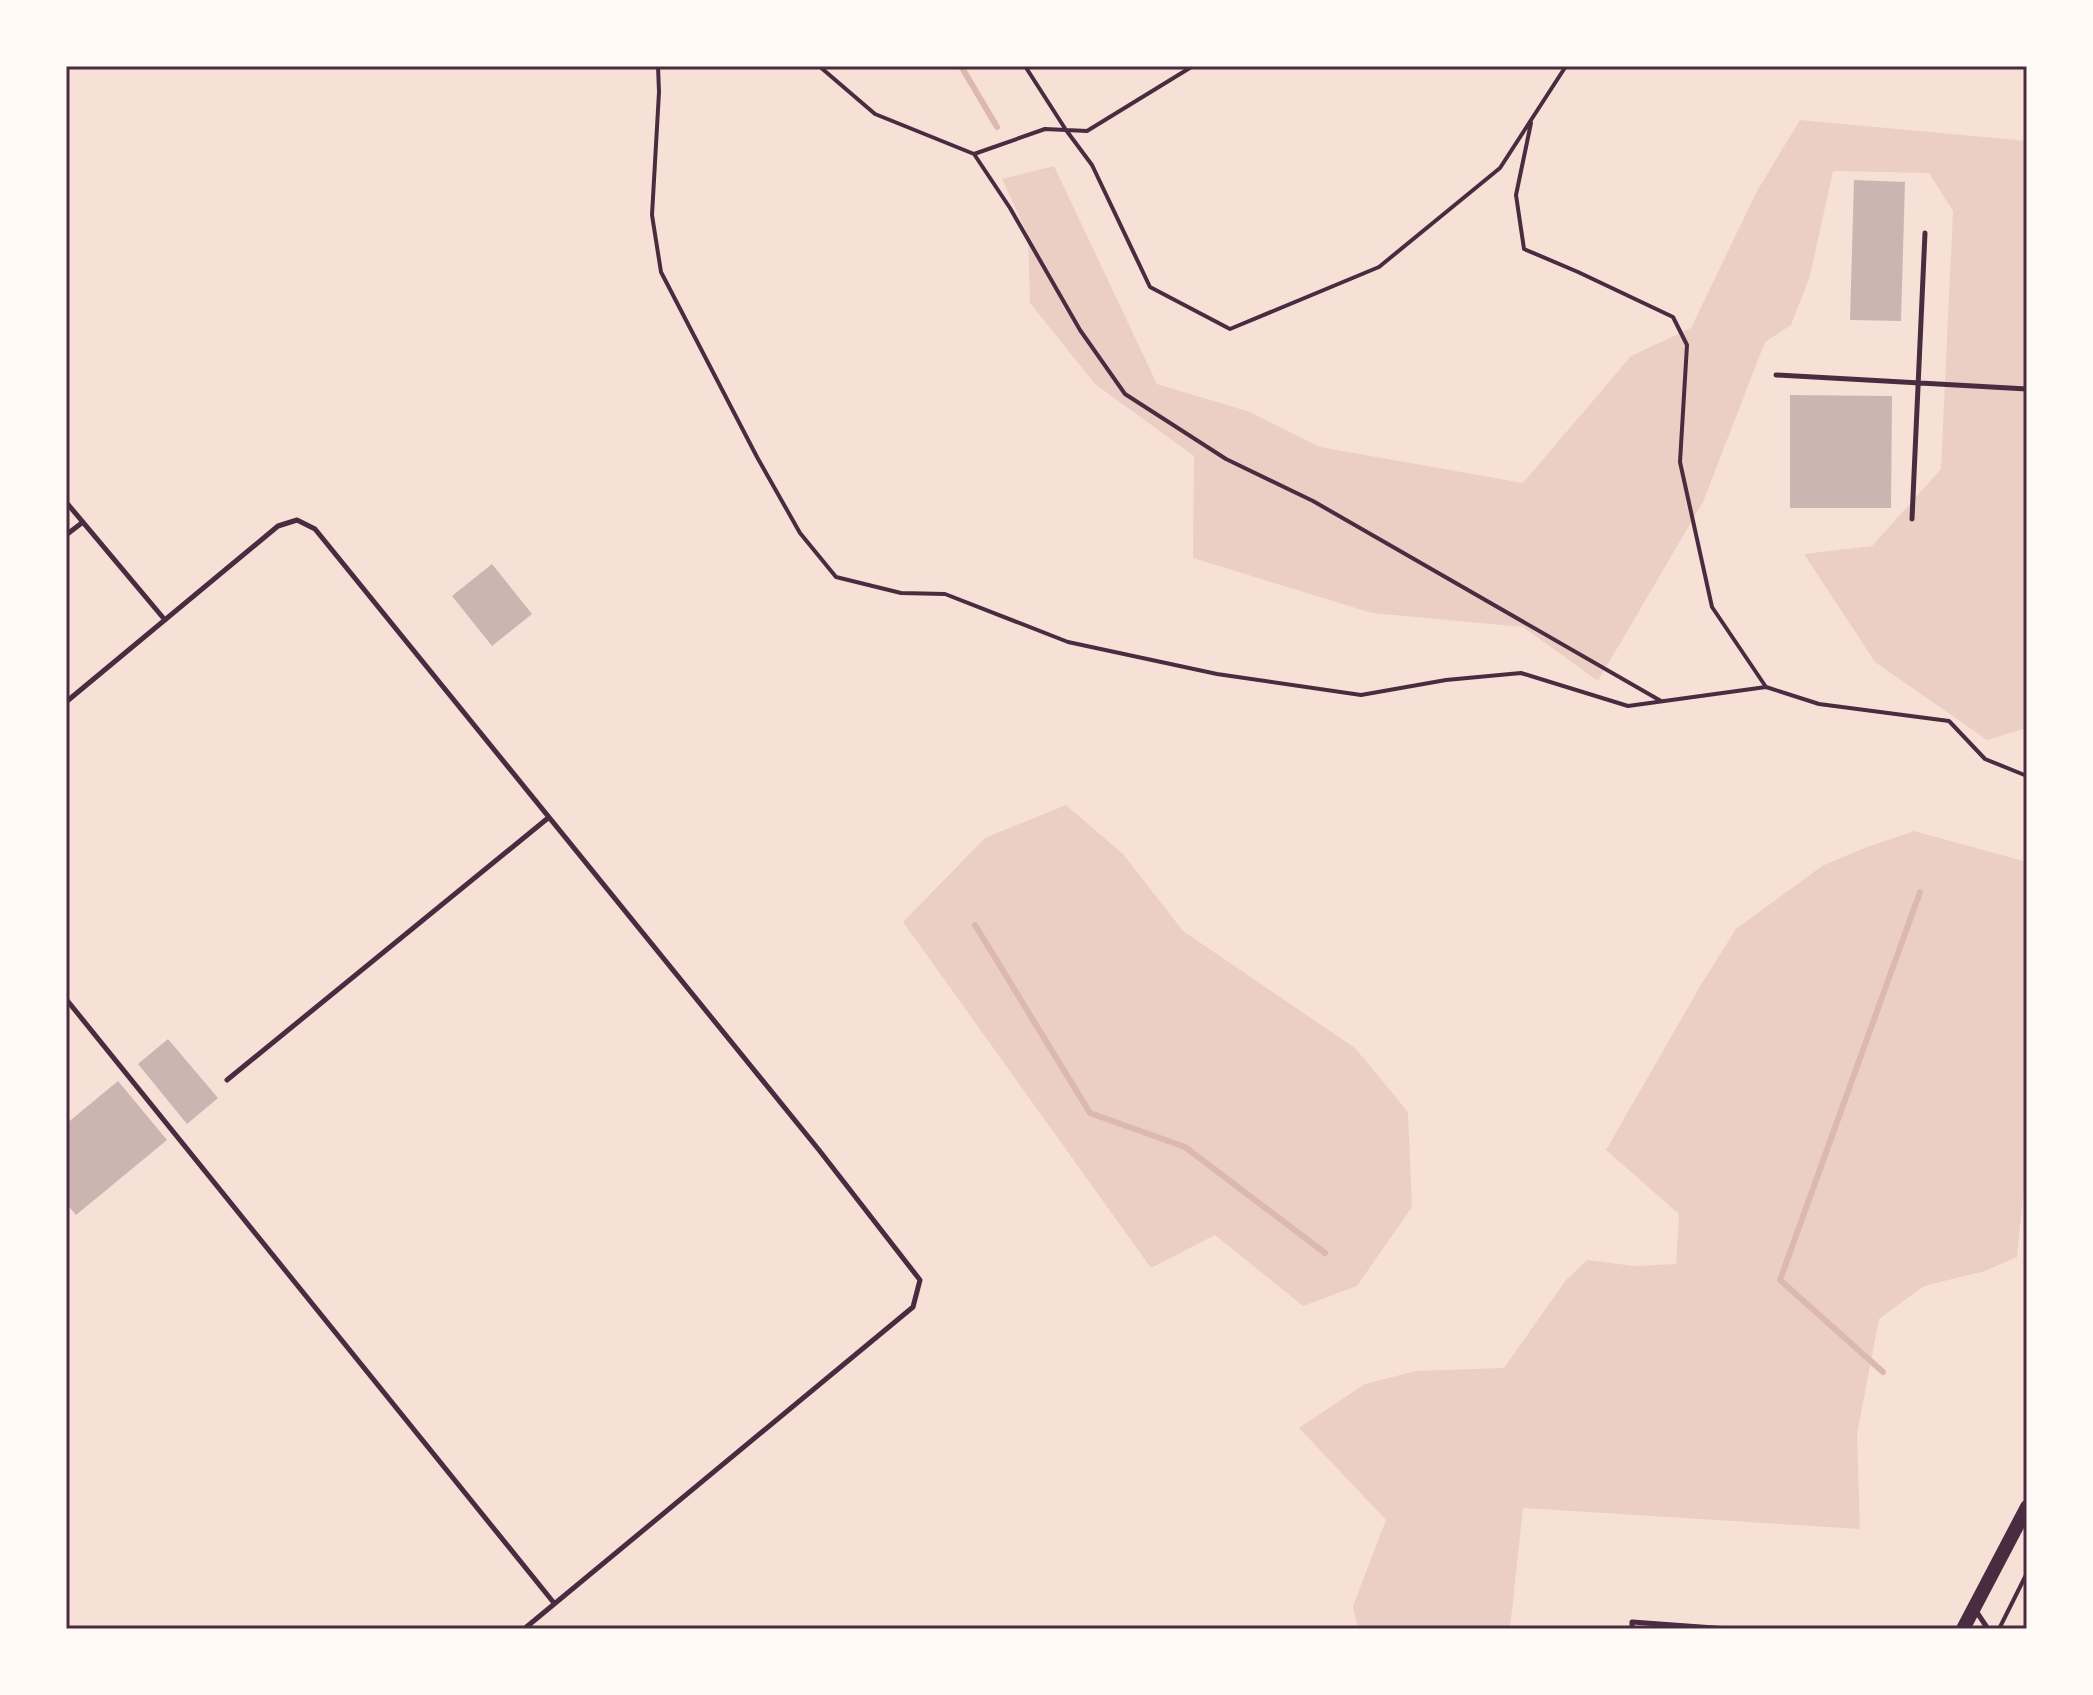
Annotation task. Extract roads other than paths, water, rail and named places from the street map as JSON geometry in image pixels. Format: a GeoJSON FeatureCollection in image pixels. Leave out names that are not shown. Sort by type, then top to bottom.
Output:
{"type":"FeatureCollection","features":[{"type":"Feature","properties":{"kind":"street"},"geometry":{"type":"LineString","coordinates":[[1963,1629],[2027,1507]]}},
{"type":"Feature","properties":{"kind":"lane"},"geometry":{"type":"LineString","coordinates":[[1912,519],[1925,233]]}},
{"type":"Feature","properties":{"kind":"lane"},"geometry":{"type":"LineString","coordinates":[[1776,375],[2027,389]]}},
{"type":"Feature","properties":{"kind":"lane"},"geometry":{"type":"LineString","coordinates":[[66,502],[165,620]]}},
{"type":"Feature","properties":{"kind":"lane"},"geometry":{"type":"LineString","coordinates":[[66,702],[278,526],[297,520],[315,529],[819,1150],[920,1280],[913,1307],[524,1629]]}},
{"type":"Feature","properties":{"kind":"lane"},"geometry":{"type":"LineString","coordinates":[[66,535],[83,522]]}},
{"type":"Feature","properties":{"kind":"lane"},"geometry":{"type":"LineString","coordinates":[[227,1080],[548,818]]}},
{"type":"Feature","properties":{"kind":"lane"},"geometry":{"type":"LineString","coordinates":[[66,999],[554,1603]]}},
{"type":"Feature","properties":{"kind":"lane"},"geometry":{"type":"LineString","coordinates":[[1973,1607],[1988,1629]]}},
{"type":"Feature","properties":{"kind":"lane"},"geometry":{"type":"LineString","coordinates":[[1632,1629],[1632,1622],[1728,1629]]}},
{"type":"Feature","properties":{"kind":"waterway"},"geometry":{"type":"LineString","coordinates":[[961,66],[997,127]]}},
{"type":"Feature","properties":{"kind":"waterway"},"geometry":{"type":"LineString","coordinates":[[1883,1372],[1780,1280],[1920,892]]}},
{"type":"Feature","properties":{"kind":"waterway"},"geometry":{"type":"LineString","coordinates":[[975,925],[1090,1113],[1185,1147],[1325,1253]]}}]}
